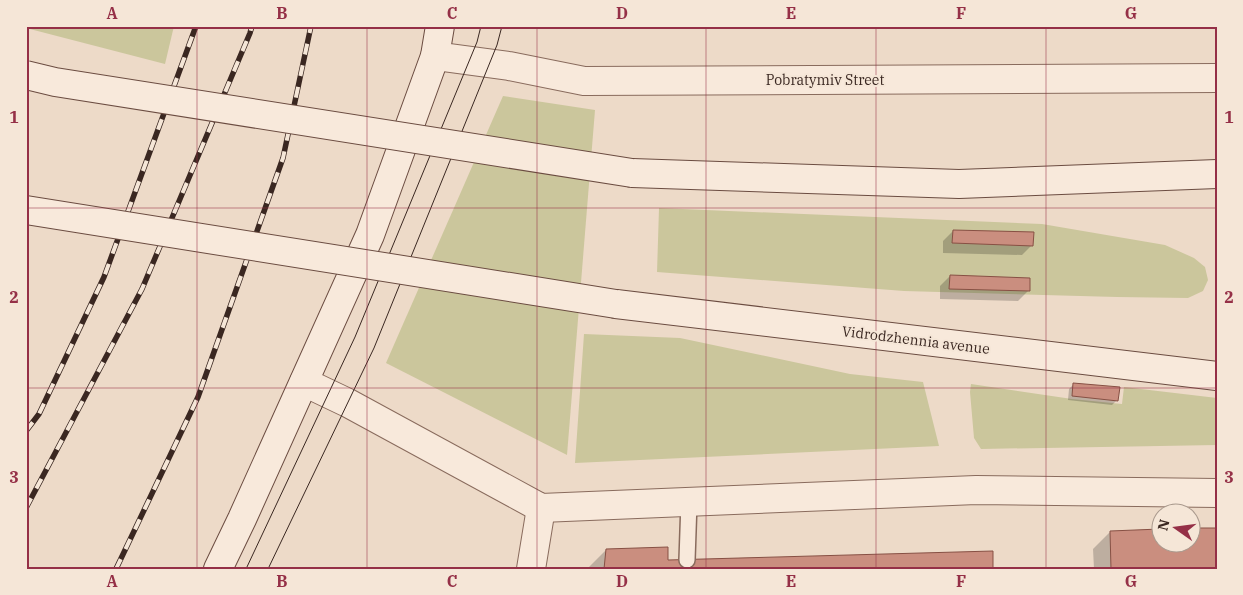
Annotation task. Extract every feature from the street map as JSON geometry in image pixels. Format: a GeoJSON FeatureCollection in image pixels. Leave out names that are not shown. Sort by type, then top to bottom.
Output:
{"type":"FeatureCollection","features":[{"type":"Feature","properties":{"kind":"main road"},"geometry":{"type":"LineString","coordinates":[[218,569],[242,520],[370,235],[435,56],[440,26]]}},
{"type":"Feature","properties":{"kind":"main road","name":"Pobratymiv Street"},"geometry":{"type":"LineString","coordinates":[[435,56],[509,66],[584,80],[1217,78]]}},
{"type":"Feature","properties":{"kind":"main road"},"geometry":{"type":"LineString","coordinates":[[26,76],[632,173],[959,184],[1217,174]]}},
{"type":"Feature","properties":{"kind":"main road","name":"Vidrodzhennia avenue"},"geometry":{"type":"LineString","coordinates":[[26,210],[616,304],[1217,376]]}},
{"type":"Feature","properties":{"kind":"main road"},"geometry":{"type":"LineString","coordinates":[[304,382],[348,403],[541,508],[976,490],[1217,493]]}},
{"type":"Feature","properties":{"kind":"main road"},"geometry":{"type":"LineString","coordinates":[[530,569],[541,508]]}},
{"type":"Feature","properties":{"kind":"lane"},"geometry":{"type":"LineString","coordinates":[[687,560],[689,502]]}},
{"type":"Feature","properties":{"kind":"shaded area"},"geometry":{"type":"Polygon","coordinates":[[[26,26],[174,26],[165,64],[26,28],[26,26]]]}},
{"type":"Feature","properties":{"kind":"shaded area"},"geometry":{"type":"Polygon","coordinates":[[[503,96],[595,110],[567,455],[386,363],[503,96]]]}},
{"type":"Feature","properties":{"kind":"shaded area"},"geometry":{"type":"Polygon","coordinates":[[[659,208],[1042,224],[1165,245],[1194,258],[1205,267],[1208,280],[1203,291],[1188,298],[1117,297],[904,291],[657,272],[659,208]]]}},
{"type":"Feature","properties":{"kind":"shaded area"},"geometry":{"type":"Polygon","coordinates":[[[584,334],[680,338],[850,374],[923,382],[939,446],[575,463],[584,334]]]}},
{"type":"Feature","properties":{"kind":"shaded area"},"geometry":{"type":"Polygon","coordinates":[[[971,384],[1072,399],[1122,404],[1124,387],[1217,398],[1217,445],[981,449],[974,438],[971,384]]]}},
{"type":"Feature","properties":{"kind":"building"},"geometry":{"type":"Polygon","coordinates":[[[953,230],[1034,232],[1033,246],[952,243],[953,230]]]}},
{"type":"Feature","properties":{"kind":"building"},"geometry":{"type":"Polygon","coordinates":[[[950,275],[1030,278],[1030,291],[949,289],[950,275]]]}},
{"type":"Feature","properties":{"kind":"building"},"geometry":{"type":"Polygon","coordinates":[[[1073,383],[1120,387],[1118,401],[1072,396],[1073,383]]]}},
{"type":"Feature","properties":{"kind":"building"},"geometry":{"type":"Polygon","coordinates":[[[1200,528],[1217,528],[1217,569],[1111,569],[1110,531],[1150,529],[1150,552],[1200,552],[1200,528]]]}},
{"type":"Feature","properties":{"kind":"building"},"geometry":{"type":"Polygon","coordinates":[[[668,547],[668,560],[993,551],[993,569],[604,569],[606,549],[668,547]]]}},
{"type":"Feature","properties":{"kind":"tram line"},"geometry":{"type":"LineString","coordinates":[[246,569],[355,337],[477,42],[481,26]]}},
{"type":"Feature","properties":{"kind":"tram line"},"geometry":{"type":"LineString","coordinates":[[268,569],[374,348],[497,45],[502,26]]}},
{"type":"Feature","properties":{"kind":"railway"},"geometry":{"type":"LineString","coordinates":[[26,431],[39,414],[104,277],[196,26]]}},
{"type":"Feature","properties":{"kind":"railway"},"geometry":{"type":"LineString","coordinates":[[26,508],[142,289],[252,26]]}},
{"type":"Feature","properties":{"kind":"railway"},"geometry":{"type":"LineString","coordinates":[[116,569],[198,397],[283,158],[311,26]]}}]}
